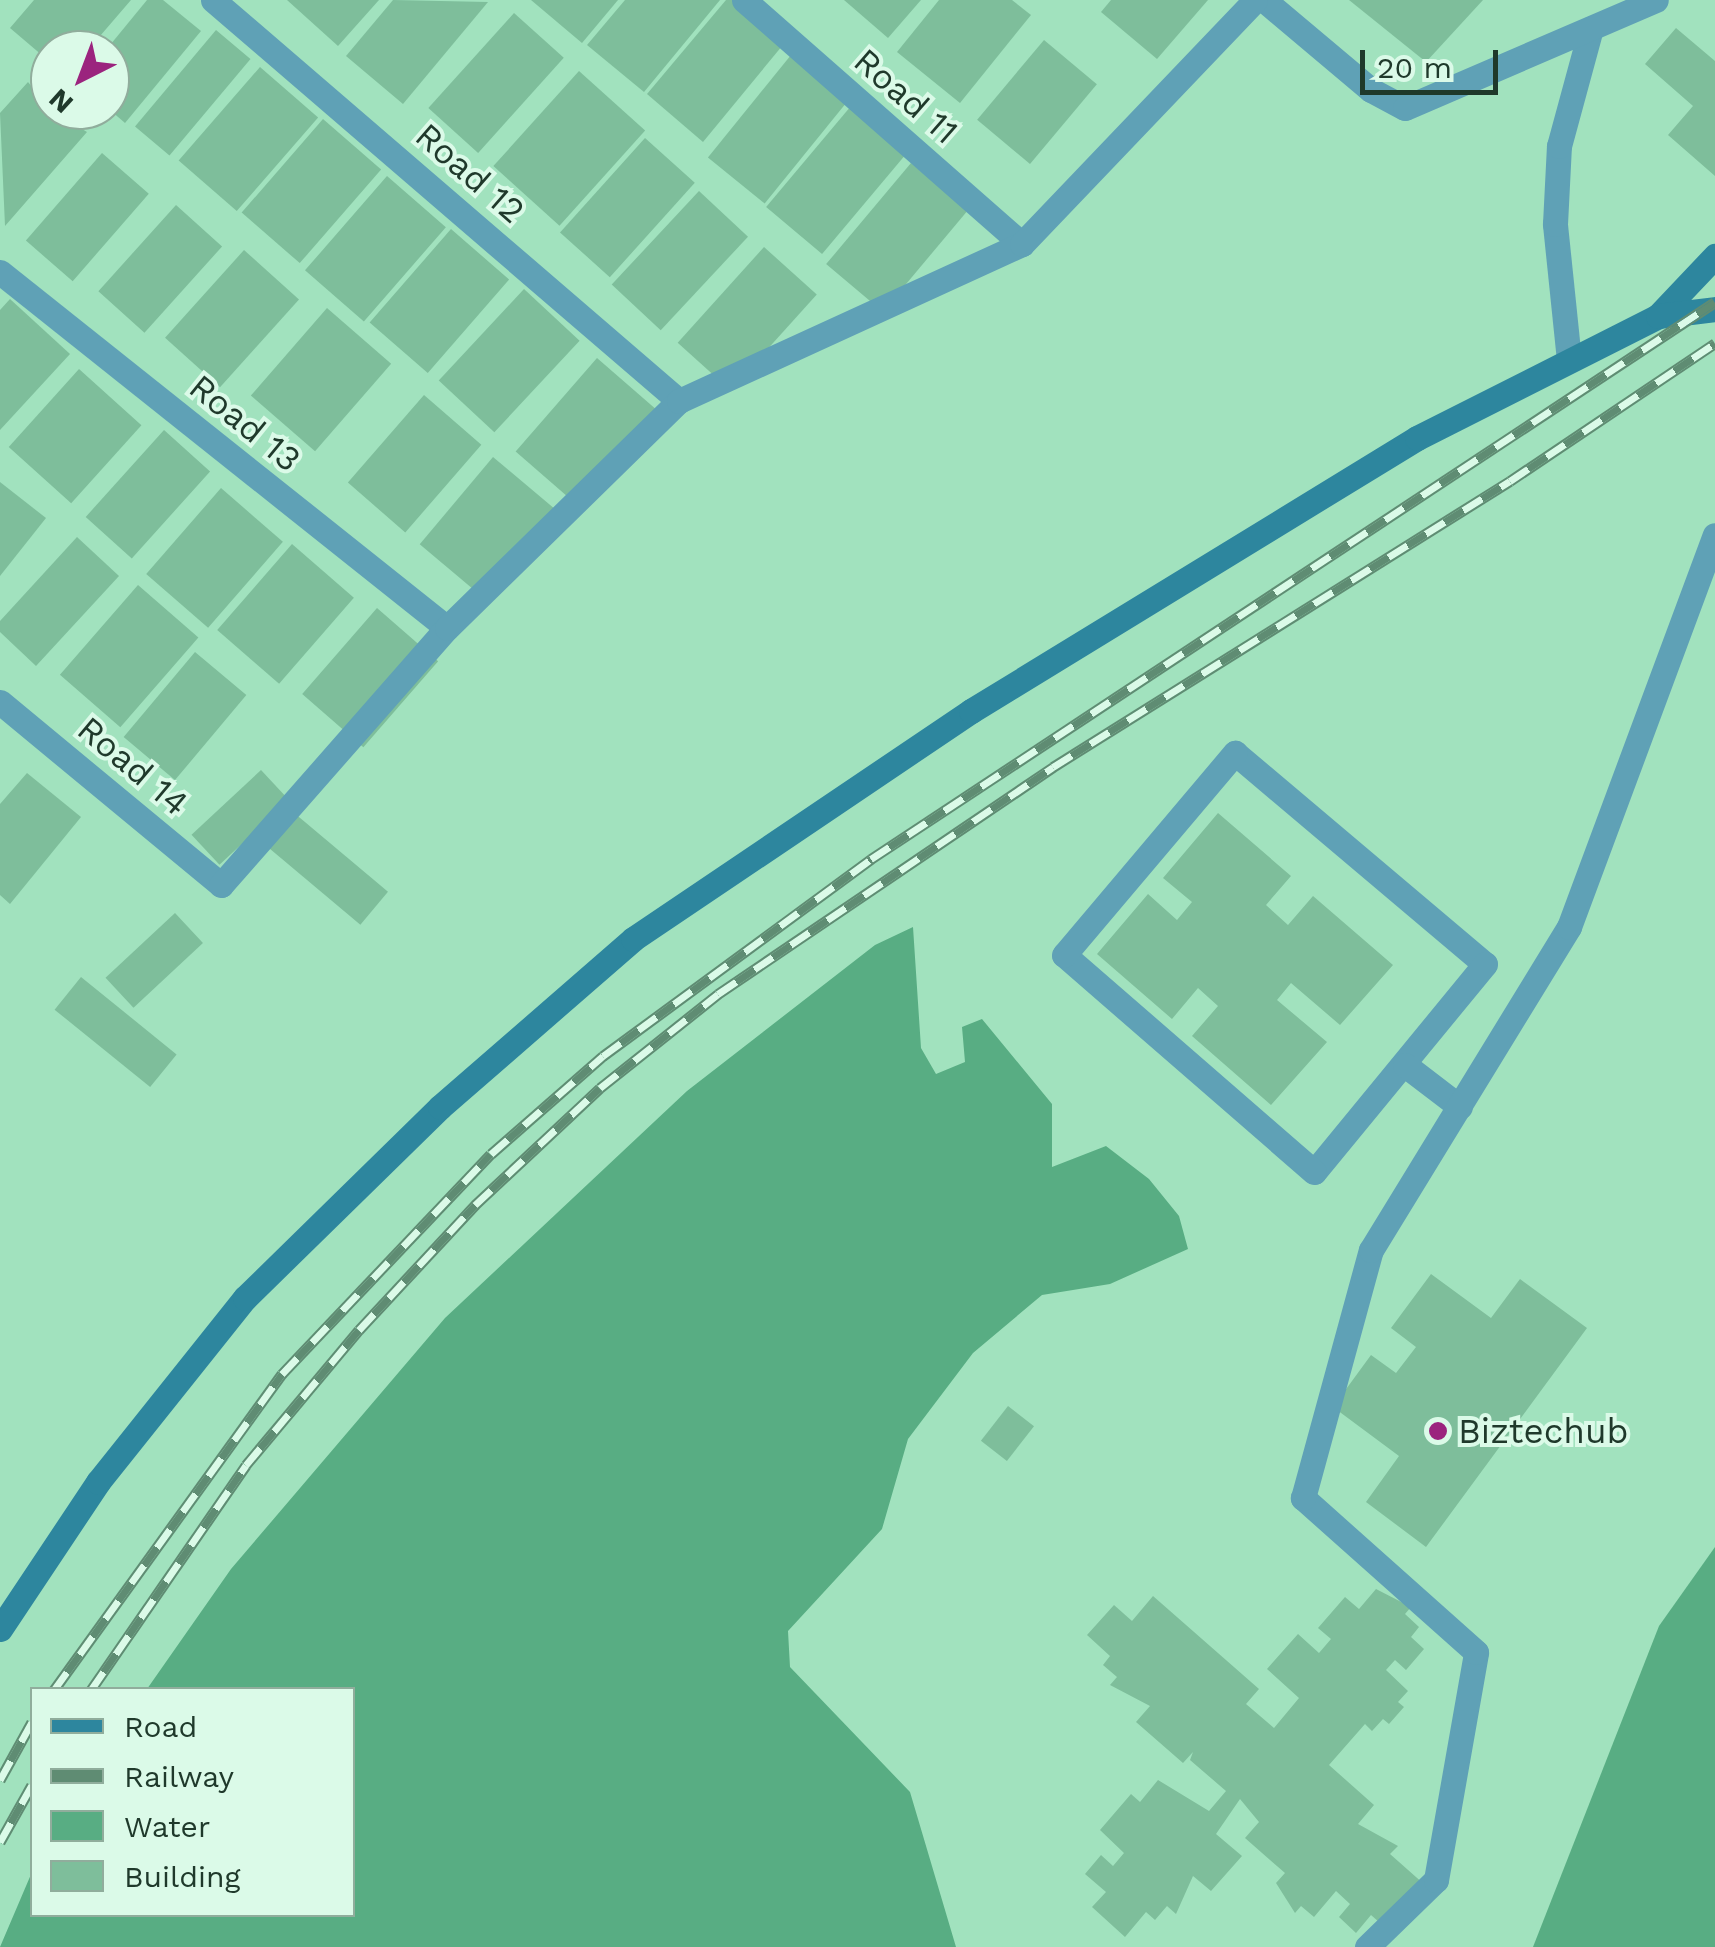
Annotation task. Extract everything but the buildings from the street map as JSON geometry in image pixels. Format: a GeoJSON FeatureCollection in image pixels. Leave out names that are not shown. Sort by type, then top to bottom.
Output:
{"type":"FeatureCollection","features":[{"type":"Feature","properties":{"kind":"main road"},"geometry":{"type":"LineString","coordinates":[[0,1629],[98,1482],[246,1298],[440,1107],[633,939],[987,702],[1418,438],[1658,316],[1715,256]]}},
{"type":"Feature","properties":{"kind":"main road"},"geometry":{"type":"LineString","coordinates":[[1658,316],[1715,310]]}},
{"type":"Feature","properties":{"kind":"street","name":"Road 12"},"geometry":{"type":"LineString","coordinates":[[213,0],[679,401]]}},
{"type":"Feature","properties":{"kind":"street","name":"Road 11"},"geometry":{"type":"LineString","coordinates":[[744,0],[1022,244]]}},
{"type":"Feature","properties":{"kind":"street"},"geometry":{"type":"LineString","coordinates":[[447,628],[679,401],[1022,244],[1255,0]]}},
{"type":"Feature","properties":{"kind":"street"},"geometry":{"type":"LineString","coordinates":[[1264,0],[1371,90],[1405,108],[1656,0]]}},
{"type":"Feature","properties":{"kind":"street"},"geometry":{"type":"LineString","coordinates":[[1569,360],[1555,224],[1559,146],[1591,28]]}},
{"type":"Feature","properties":{"kind":"street","name":"Road 13"},"geometry":{"type":"LineString","coordinates":[[0,272],[447,628]]}},
{"type":"Feature","properties":{"kind":"street"},"geometry":{"type":"LineString","coordinates":[[1368,1947],[1436,1880],[1476,1652],[1303,1498],[1371,1250],[1569,927],[1715,535]]}},
{"type":"Feature","properties":{"kind":"street","name":"Road 14"},"geometry":{"type":"LineString","coordinates":[[0,702],[221,885],[447,628]]}},
{"type":"Feature","properties":{"kind":"street"},"geometry":{"type":"LineString","coordinates":[[1235,752],[1484,964],[1406,1064],[1314,1172],[1064,956],[1235,752]]}},
{"type":"Feature","properties":{"kind":"street"},"geometry":{"type":"LineString","coordinates":[[1406,1064],[1460,1107]]}},
{"type":"Feature","properties":{"kind":"water"},"geometry":{"type":"Polygon","coordinates":[[[913,927],[921,1048],[936,1074],[965,1062],[962,1027],[982,1019],[1052,1104],[1052,1167],[1106,1146],[1149,1179],[1179,1216],[1188,1249],[1110,1284],[1042,1295],[973,1353],[908,1439],[882,1529],[788,1631],[790,1667],[910,1792],[956,1947],[0,1947],[30,1877],[30,1917],[355,1917],[355,1687],[148,1687],[231,1569],[445,1318],[687,1091],[875,945],[913,927]]]}},
{"type":"Feature","properties":{"kind":"water"},"geometry":{"type":"Polygon","coordinates":[[[1715,1547],[1715,1947],[1533,1947],[1659,1626],[1715,1547]]]}},
{"type":"Feature","properties":{"kind":"railway"},"geometry":{"type":"LineString","coordinates":[[56,1687],[282,1374],[491,1154],[603,1056],[871,859],[1715,302]]}},
{"type":"Feature","properties":{"kind":"railway"},"geometry":{"type":"LineString","coordinates":[[93,1687],[246,1465],[359,1330],[475,1205],[600,1088],[718,994],[1053,767],[1510,481],[1715,343]]}},
{"type":"Feature","properties":{"kind":"railway"},"geometry":{"type":"LineString","coordinates":[[0,1780],[30,1726]]}},
{"type":"Feature","properties":{"kind":"railway"},"geometry":{"type":"LineString","coordinates":[[0,1842],[30,1789]]}},
{"type":"Feature","properties":{"kind":"place","name":"Biztechub"},"geometry":{"type":"Point","coordinates":[1438,1431]}}]}
